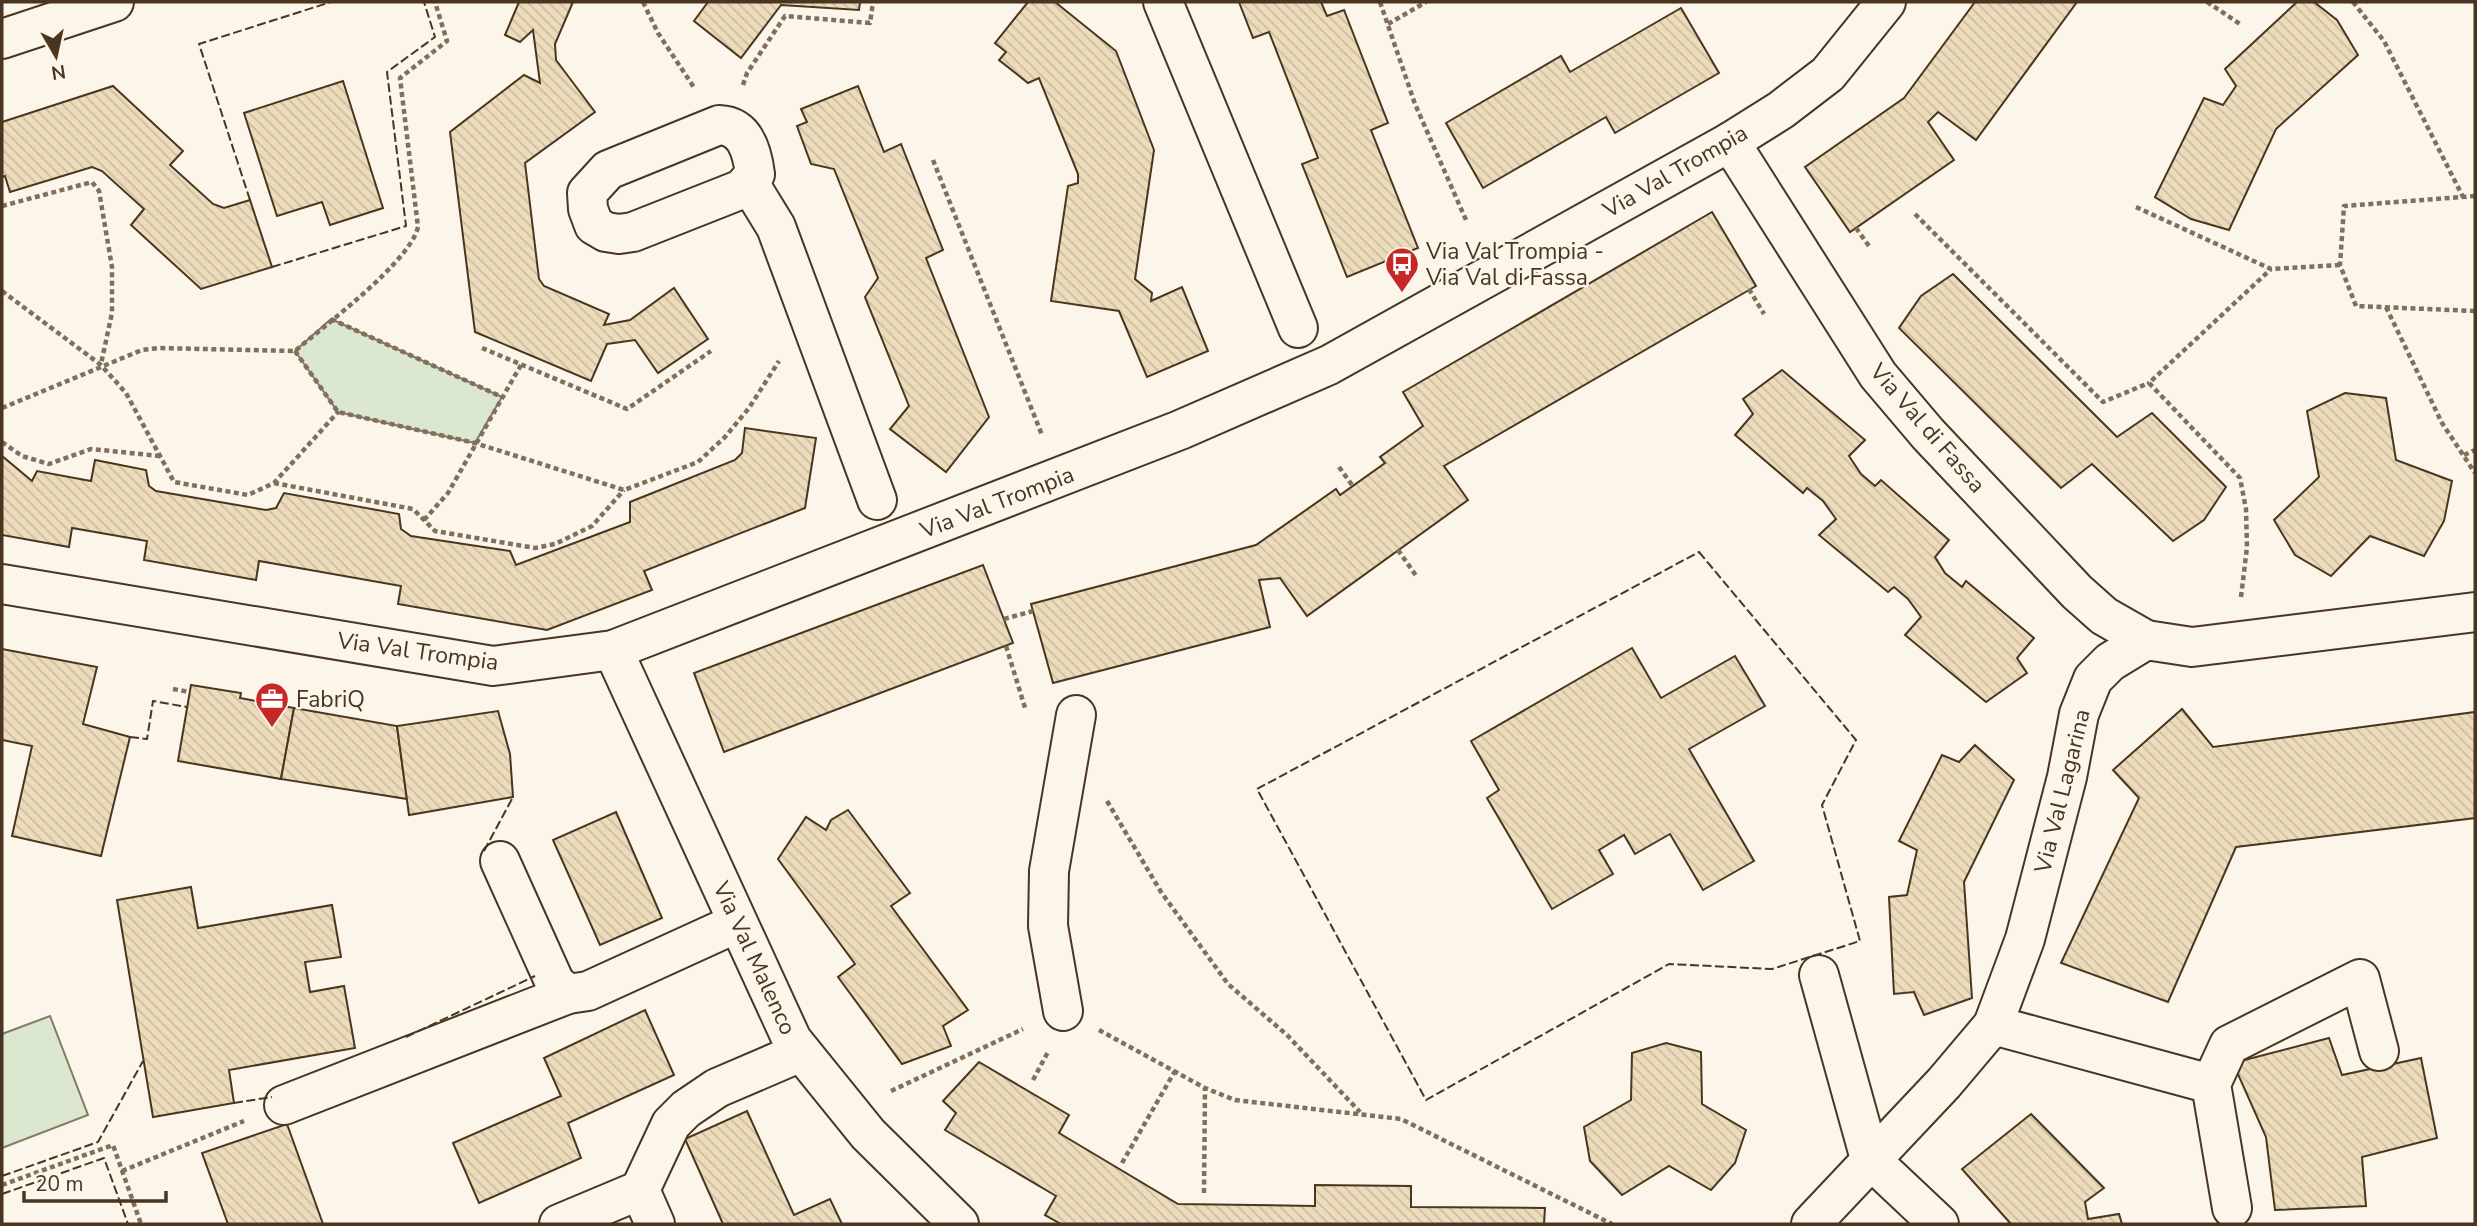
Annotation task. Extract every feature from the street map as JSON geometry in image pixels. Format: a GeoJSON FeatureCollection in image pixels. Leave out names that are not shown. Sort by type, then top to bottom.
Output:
{"type":"FeatureCollection","features":[{"type":"Feature","properties":{"kind":"street"},"geometry":{"type":"LineString","coordinates":[[2,39],[114,2]]}},
{"type":"Feature","properties":{"kind":"street"},"geometry":{"type":"LineString","coordinates":[[1163,2],[1298,328]]}},
{"type":"Feature","properties":{"kind":"street","name":"Via Val Trompia"},"geometry":{"type":"LineString","coordinates":[[2,584],[493,666],[613,650],[1155,440],[1329,365],[1730,142],[1781,110],[1828,74],[1886,2]]}},
{"type":"Feature","properties":{"kind":"street"},"geometry":{"type":"LineString","coordinates":[[725,125],[739,130],[753,162],[755,174],[742,189],[633,232],[606,232],[594,225],[588,209],[587,193],[608,170],[725,125]]}},
{"type":"Feature","properties":{"kind":"street","name":"Via Val di Fassa"},"geometry":{"type":"LineString","coordinates":[[1730,142],[1758,191],[1886,385],[1928,434],[2077,592],[2104,617],[2146,640]]}},
{"type":"Feature","properties":{"kind":"street"},"geometry":{"type":"LineString","coordinates":[[749,183],[776,227],[877,500]]}},
{"type":"Feature","properties":{"kind":"street"},"geometry":{"type":"LineString","coordinates":[[2146,640],[2192,647],[2475,612]]}},
{"type":"Feature","properties":{"kind":"street","name":"Via Val Lagarina"},"geometry":{"type":"LineString","coordinates":[[1811,1224],[1944,1083],[1993,1025],[2025,939],[2067,777],[2079,714],[2093,679],[2110,662],[2146,640]]}},
{"type":"Feature","properties":{"kind":"street","name":"Via Val Malenco"},"geometry":{"type":"LineString","coordinates":[[613,650],[792,1040],[868,1134],[959,1224]]}},
{"type":"Feature","properties":{"kind":"street"},"geometry":{"type":"LineString","coordinates":[[1063,1011],[1048,926],[1049,871],[1076,715]]}},
{"type":"Feature","properties":{"kind":"street"},"geometry":{"type":"LineString","coordinates":[[500,861],[555,983],[568,993]]}},
{"type":"Feature","properties":{"kind":"street"},"geometry":{"type":"LineString","coordinates":[[284,1105],[568,993],[588,991],[737,923]]}},
{"type":"Feature","properties":{"kind":"street"},"geometry":{"type":"LineString","coordinates":[[1819,975],[1870,1159],[1939,1224]]}},
{"type":"Feature","properties":{"kind":"street"},"geometry":{"type":"LineString","coordinates":[[2232,1208],[2211,1084],[2229,1045],[2360,979],[2379,1051]]}},
{"type":"Feature","properties":{"kind":"street"},"geometry":{"type":"LineString","coordinates":[[1993,1025],[2211,1084]]}},
{"type":"Feature","properties":{"kind":"street"},"geometry":{"type":"LineString","coordinates":[[559,1224],[640,1190],[671,1124],[686,1109],[717,1088],[801,1052]]}},
{"type":"Feature","properties":{"kind":"street"},"geometry":{"type":"LineString","coordinates":[[640,1190],[655,1224]]}},
{"type":"Feature","properties":{"kind":"path"},"geometry":{"type":"LineString","coordinates":[[2,408],[101,365],[158,348],[295,351],[394,264],[415,241],[418,227],[400,78],[447,41],[435,2]]}},
{"type":"Feature","properties":{"kind":"path"},"geometry":{"type":"LineString","coordinates":[[643,2],[658,33],[725,125]]}},
{"type":"Feature","properties":{"kind":"path"},"geometry":{"type":"LineString","coordinates":[[725,125],[747,73],[785,16],[870,23],[873,2]]}},
{"type":"Feature","properties":{"kind":"path"},"geometry":{"type":"LineString","coordinates":[[1380,2],[1415,104],[1466,220]]}},
{"type":"Feature","properties":{"kind":"path"},"geometry":{"type":"LineString","coordinates":[[1388,24],[1426,2]]}},
{"type":"Feature","properties":{"kind":"path"},"geometry":{"type":"LineString","coordinates":[[2207,2],[2239,24]]}},
{"type":"Feature","properties":{"kind":"path"},"geometry":{"type":"LineString","coordinates":[[2353,2],[2384,41],[2463,197]]}},
{"type":"Feature","properties":{"kind":"path"},"geometry":{"type":"LineString","coordinates":[[933,160],[1042,435]]}},
{"type":"Feature","properties":{"kind":"path"},"geometry":{"type":"LineString","coordinates":[[2,206],[92,181],[99,191],[112,267],[112,313],[101,365]]}},
{"type":"Feature","properties":{"kind":"path"},"geometry":{"type":"LineString","coordinates":[[2475,196],[2344,206],[2340,265],[2356,306],[2475,311]]}},
{"type":"Feature","properties":{"kind":"path"},"geometry":{"type":"LineString","coordinates":[[2136,206],[2271,269],[2340,265]]}},
{"type":"Feature","properties":{"kind":"path"},"geometry":{"type":"LineString","coordinates":[[1915,214],[2103,402],[2149,383],[2271,269]]}},
{"type":"Feature","properties":{"kind":"path"},"geometry":{"type":"LineString","coordinates":[[1856,228],[1869,246]]}},
{"type":"Feature","properties":{"kind":"path"},"geometry":{"type":"LineString","coordinates":[[1749,289],[1763,314]]}},
{"type":"Feature","properties":{"kind":"path"},"geometry":{"type":"LineString","coordinates":[[2,291],[101,365],[125,393],[174,482],[248,495],[274,483],[338,412]]}},
{"type":"Feature","properties":{"kind":"path"},"geometry":{"type":"LineString","coordinates":[[2386,307],[2442,423],[2475,473]]}},
{"type":"Feature","properties":{"kind":"path"},"geometry":{"type":"LineString","coordinates":[[274,483],[413,509],[435,530],[535,548],[555,544],[592,526],[624,490],[698,462],[725,437],[749,408],[809,317]]}},
{"type":"Feature","properties":{"kind":"path"},"geometry":{"type":"LineString","coordinates":[[331,319],[502,397]]}},
{"type":"Feature","properties":{"kind":"path"},"geometry":{"type":"LineString","coordinates":[[482,348],[627,409],[711,351]]}},
{"type":"Feature","properties":{"kind":"path"},"geometry":{"type":"LineString","coordinates":[[295,351],[338,412],[475,443],[624,490]]}},
{"type":"Feature","properties":{"kind":"path"},"geometry":{"type":"LineString","coordinates":[[424,520],[448,493],[521,365]]}},
{"type":"Feature","properties":{"kind":"path"},"geometry":{"type":"LineString","coordinates":[[2149,383],[2240,478],[2246,509],[2247,547],[2235,642]]}},
{"type":"Feature","properties":{"kind":"path"},"geometry":{"type":"LineString","coordinates":[[2,442],[22,456],[49,464],[91,449],[161,456]]}},
{"type":"Feature","properties":{"kind":"path"},"geometry":{"type":"LineString","coordinates":[[2464,455],[2475,450]]}},
{"type":"Feature","properties":{"kind":"path"},"geometry":{"type":"LineString","coordinates":[[1339,467],[1352,485]]}},
{"type":"Feature","properties":{"kind":"path"},"geometry":{"type":"LineString","coordinates":[[1398,550],[1417,577]]}},
{"type":"Feature","properties":{"kind":"path"},"geometry":{"type":"LineString","coordinates":[[1004,619],[1033,611]]}},
{"type":"Feature","properties":{"kind":"path"},"geometry":{"type":"LineString","coordinates":[[1006,646],[1026,711]]}},
{"type":"Feature","properties":{"kind":"path"},"geometry":{"type":"LineString","coordinates":[[173,689],[190,692]]}},
{"type":"Feature","properties":{"kind":"path"},"geometry":{"type":"LineString","coordinates":[[1068,766],[1111,805],[1161,892],[1228,984],[1287,1035],[1361,1112]]}},
{"type":"Feature","properties":{"kind":"path"},"geometry":{"type":"LineString","coordinates":[[849,1111],[1063,1011],[1205,1088],[1235,1100],[1361,1112],[1401,1119],[1612,1224]]}},
{"type":"Feature","properties":{"kind":"path"},"geometry":{"type":"LineString","coordinates":[[1122,1163],[1175,1072]]}},
{"type":"Feature","properties":{"kind":"path"},"geometry":{"type":"LineString","coordinates":[[1205,1088],[1205,1193]]}},
{"type":"Feature","properties":{"kind":"path"},"geometry":{"type":"LineString","coordinates":[[122,1171],[284,1105]]}},
{"type":"Feature","properties":{"kind":"path"},"geometry":{"type":"LineString","coordinates":[[2,1185],[113,1145],[141,1224]]}},
{"type":"Feature","properties":{"kind":"green space"},"geometry":{"type":"Polygon","coordinates":[[[331,319],[502,397],[475,443],[338,412],[295,351],[331,319]]]}},
{"type":"Feature","properties":{"kind":"green space"},"geometry":{"type":"Polygon","coordinates":[[[50,1016],[88,1115],[2,1148],[2,1034],[50,1016]]]}},
{"type":"Feature","properties":{"kind":"building"},"geometry":{"type":"Polygon","coordinates":[[[519,2],[573,2],[555,44],[556,60],[595,112],[525,163],[539,279],[544,286],[609,314],[604,325],[630,320],[674,288],[708,339],[658,373],[635,340],[607,344],[591,381],[475,332],[450,132],[524,75],[540,83],[533,30],[520,42],[505,35],[519,2]]]}},
{"type":"Feature","properties":{"kind":"building"},"geometry":{"type":"Polygon","coordinates":[[[708,2],[860,2],[859,10],[781,5],[741,58],[694,21],[708,2]]]}},
{"type":"Feature","properties":{"kind":"building"},"geometry":{"type":"Polygon","coordinates":[[[1028,2],[1055,2],[1116,51],[1154,150],[1135,279],[1152,293],[1151,301],[1182,287],[1208,351],[1147,377],[1119,311],[1051,301],[1068,186],[1078,183],[1078,174],[1039,78],[1028,83],[999,60],[1006,52],[995,43],[1028,2]]]}},
{"type":"Feature","properties":{"kind":"building"},"geometry":{"type":"Polygon","coordinates":[[[1239,2],[1321,2],[1327,16],[1344,10],[1388,123],[1371,130],[1418,248],[1347,277],[1302,164],[1318,158],[1269,32],[1253,38],[1239,2]]]}},
{"type":"Feature","properties":{"kind":"building"},"geometry":{"type":"Polygon","coordinates":[[[1975,2],[2077,2],[1976,140],[1938,112],[1928,122],[1954,160],[1850,232],[1805,167],[1904,98],[1975,2]]]}},
{"type":"Feature","properties":{"kind":"building"},"geometry":{"type":"Polygon","coordinates":[[[2297,2],[2314,2],[2337,20],[2358,55],[2276,129],[2229,230],[2191,219],[2155,197],[2204,98],[2223,105],[2236,86],[2225,69],[2297,2]]]}},
{"type":"Feature","properties":{"kind":"building"},"geometry":{"type":"Polygon","coordinates":[[[1681,8],[1719,73],[1615,133],[1606,117],[1483,188],[1446,123],[1561,56],[1570,72],[1681,8]]]}},
{"type":"Feature","properties":{"kind":"building"},"geometry":{"type":"Polygon","coordinates":[[[343,81],[383,208],[330,225],[322,202],[277,216],[244,113],[343,81]]]}},
{"type":"Feature","properties":{"kind":"building"},"geometry":{"type":"Polygon","coordinates":[[[113,86],[183,151],[170,165],[213,204],[224,208],[250,200],[272,267],[201,289],[131,225],[144,209],[102,171],[92,167],[10,192],[5,176],[2,177],[2,122],[113,86]]]}},
{"type":"Feature","properties":{"kind":"building"},"geometry":{"type":"Polygon","coordinates":[[[858,86],[884,152],[901,144],[943,250],[926,258],[989,417],[946,472],[890,429],[909,406],[865,297],[878,278],[834,169],[811,164],[797,126],[807,122],[801,109],[858,86]]]}},
{"type":"Feature","properties":{"kind":"building"},"geometry":{"type":"Polygon","coordinates":[[[1712,212],[1756,286],[1444,466],[1468,500],[1307,616],[1280,578],[1259,580],[1270,627],[1053,683],[1031,604],[1256,545],[1336,489],[1340,495],[1385,463],[1380,457],[1423,426],[1403,392],[1712,212]]]}},
{"type":"Feature","properties":{"kind":"building"},"geometry":{"type":"Polygon","coordinates":[[[1953,274],[2117,437],[2152,413],[2226,487],[2204,520],[2173,541],[2092,464],[2061,488],[1899,328],[1921,296],[1953,274]]]}},
{"type":"Feature","properties":{"kind":"building"},"geometry":{"type":"Polygon","coordinates":[[[1782,370],[1865,440],[1849,456],[1861,474],[1875,486],[1881,480],[1949,540],[1935,557],[1945,573],[1962,587],[1966,581],[2034,638],[2017,658],[2027,673],[1986,702],[1905,635],[1921,617],[1908,599],[1894,587],[1888,592],[1819,535],[1836,519],[1823,501],[1807,488],[1803,493],[1735,435],[1753,414],[1743,399],[1782,370]]]}},
{"type":"Feature","properties":{"kind":"building"},"geometry":{"type":"Polygon","coordinates":[[[2345,393],[2386,398],[2396,460],[2452,481],[2444,521],[2424,556],[2370,536],[2331,576],[2295,555],[2274,520],[2319,477],[2307,411],[2345,393]]]}},
{"type":"Feature","properties":{"kind":"building"},"geometry":{"type":"Polygon","coordinates":[[[745,428],[816,438],[805,508],[644,571],[652,590],[547,630],[398,604],[401,586],[259,561],[256,580],[144,560],[147,541],[72,528],[69,547],[2,535],[2,456],[32,481],[37,471],[91,481],[95,460],[146,470],[149,486],[156,491],[266,510],[276,508],[284,493],[399,514],[401,529],[411,536],[510,551],[516,565],[630,522],[630,502],[735,460],[742,453],[745,428]]]}},
{"type":"Feature","properties":{"kind":"building"},"geometry":{"type":"Polygon","coordinates":[[[983,565],[1013,643],[724,752],[694,673],[983,565]]]}},
{"type":"Feature","properties":{"kind":"building"},"geometry":{"type":"Polygon","coordinates":[[[1632,648],[1661,698],[1735,656],[1765,706],[1689,749],[1754,861],[1703,890],[1670,834],[1635,854],[1624,835],[1599,850],[1613,874],[1552,909],[1487,798],[1499,790],[1471,741],[1632,648]]]}},
{"type":"Feature","properties":{"kind":"building"},"geometry":{"type":"Polygon","coordinates":[[[2,649],[97,667],[83,724],[130,737],[101,856],[12,836],[32,746],[2,740],[2,649]]]}},
{"type":"Feature","properties":{"kind":"building"},"geometry":{"type":"Polygon","coordinates":[[[191,685],[241,693],[240,698],[294,708],[281,779],[178,761],[191,685]]]}},
{"type":"Feature","properties":{"kind":"building"},"geometry":{"type":"Polygon","coordinates":[[[294,708],[397,726],[407,799],[281,779],[294,708]]]}},
{"type":"Feature","properties":{"kind":"building"},"geometry":{"type":"Polygon","coordinates":[[[2182,709],[2213,747],[2475,712],[2475,818],[2236,847],[2168,1002],[2061,963],[2139,798],[2113,770],[2182,709]]]}},
{"type":"Feature","properties":{"kind":"building"},"geometry":{"type":"Polygon","coordinates":[[[498,711],[510,754],[513,797],[409,815],[397,726],[498,711]]]}},
{"type":"Feature","properties":{"kind":"building"},"geometry":{"type":"Polygon","coordinates":[[[1975,745],[2014,780],[1964,882],[1972,998],[1924,1015],[1914,992],[1894,994],[1889,897],[1907,895],[1917,850],[1899,841],[1942,755],[1959,762],[1975,745]]]}},
{"type":"Feature","properties":{"kind":"building"},"geometry":{"type":"Polygon","coordinates":[[[848,810],[910,893],[891,906],[968,1010],[943,1026],[951,1046],[902,1064],[838,977],[855,964],[778,859],[806,817],[826,830],[831,820],[848,810]]]}},
{"type":"Feature","properties":{"kind":"building"},"geometry":{"type":"Polygon","coordinates":[[[616,812],[662,918],[600,945],[553,840],[616,812]]]}},
{"type":"Feature","properties":{"kind":"building"},"geometry":{"type":"Polygon","coordinates":[[[191,887],[198,928],[332,905],[341,957],[305,962],[310,992],[344,986],[355,1048],[229,1070],[234,1103],[153,1117],[117,900],[191,887]]]}},
{"type":"Feature","properties":{"kind":"building"},"geometry":{"type":"Polygon","coordinates":[[[645,1010],[674,1075],[568,1123],[581,1158],[479,1203],[453,1143],[561,1096],[544,1058],[645,1010]]]}},
{"type":"Feature","properties":{"kind":"building"},"geometry":{"type":"Polygon","coordinates":[[[2329,1038],[2342,1075],[2421,1058],[2437,1138],[2362,1157],[2366,1206],[2275,1210],[2266,1137],[2233,1063],[2329,1038]]]}},
{"type":"Feature","properties":{"kind":"building"},"geometry":{"type":"Polygon","coordinates":[[[1666,1043],[1701,1052],[1702,1104],[1746,1130],[1735,1163],[1711,1190],[1669,1166],[1622,1195],[1590,1161],[1584,1127],[1631,1100],[1632,1053],[1666,1043]]]}},
{"type":"Feature","properties":{"kind":"building"},"geometry":{"type":"Polygon","coordinates":[[[979,1062],[1069,1115],[1059,1133],[1178,1204],[1315,1206],[1315,1185],[1411,1186],[1411,1207],[1545,1208],[1544,1224],[1061,1224],[1045,1215],[1056,1196],[945,1130],[956,1113],[943,1101],[979,1062]]]}},
{"type":"Feature","properties":{"kind":"building"},"geometry":{"type":"Polygon","coordinates":[[[747,1111],[794,1215],[830,1199],[842,1224],[723,1224],[685,1139],[747,1111]]]}},
{"type":"Feature","properties":{"kind":"building"},"geometry":{"type":"Polygon","coordinates":[[[2031,1114],[2104,1188],[2085,1202],[2088,1219],[2119,1214],[2122,1224],[2011,1224],[1962,1169],[2031,1114]]]}},
{"type":"Feature","properties":{"kind":"building"},"geometry":{"type":"Polygon","coordinates":[[[287,1124],[323,1224],[228,1224],[202,1153],[287,1124]]]}},
{"type":"Feature","properties":{"kind":"fence"},"geometry":{"type":"LineString","coordinates":[[250,200],[199,44],[331,2]]}},
{"type":"Feature","properties":{"kind":"fence"},"geometry":{"type":"LineString","coordinates":[[272,267],[406,226],[387,72],[435,37],[424,2]]}},
{"type":"Feature","properties":{"kind":"fence"},"geometry":{"type":"LineString","coordinates":[[1699,552],[1856,740],[1822,805],[1860,941],[1772,969],[1669,964],[1426,1100],[1257,789],[1699,552]]}},
{"type":"Feature","properties":{"kind":"fence"},"geometry":{"type":"LineString","coordinates":[[130,737],[147,739],[153,701],[187,707]]}},
{"type":"Feature","properties":{"kind":"fence"},"geometry":{"type":"LineString","coordinates":[[484,851],[513,797]]}},
{"type":"Feature","properties":{"kind":"fence"},"geometry":{"type":"LineString","coordinates":[[406,1037],[535,976]]}},
{"type":"Feature","properties":{"kind":"fence"},"geometry":{"type":"LineString","coordinates":[[2,1176],[98,1142],[143,1061]]}},
{"type":"Feature","properties":{"kind":"fence"},"geometry":{"type":"LineString","coordinates":[[234,1103],[272,1097]]}},
{"type":"Feature","properties":{"kind":"fence"},"geometry":{"type":"LineString","coordinates":[[2,1194],[104,1158],[128,1224]]}},
{"type":"Feature","properties":{"kind":"place","name":"Via Val Trompia - Via Val di Fassa"},"geometry":{"type":"Point","coordinates":[1402,294]}},
{"type":"Feature","properties":{"kind":"place","name":"FabriQ"},"geometry":{"type":"Point","coordinates":[272,729]}}]}
